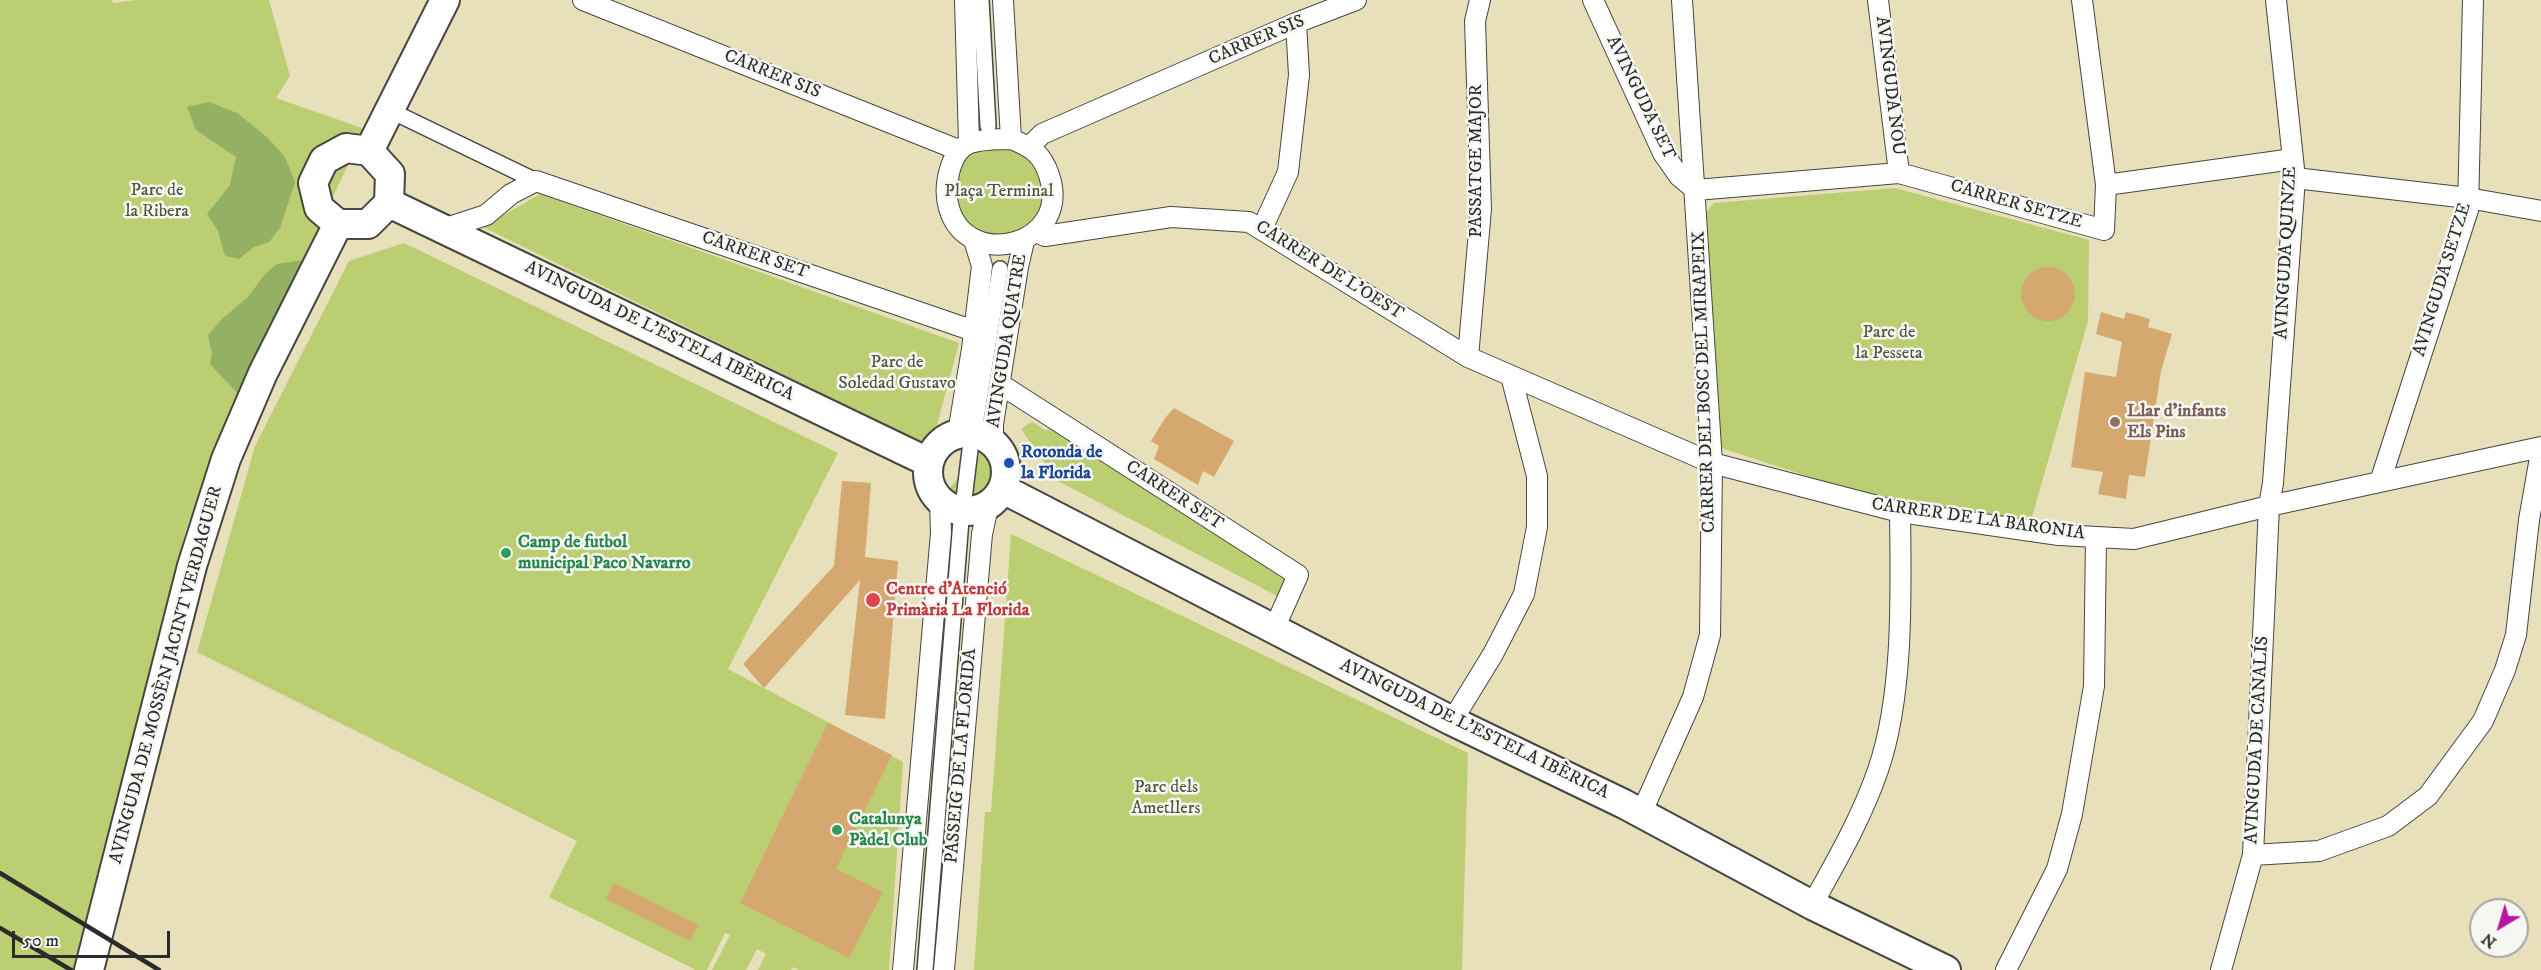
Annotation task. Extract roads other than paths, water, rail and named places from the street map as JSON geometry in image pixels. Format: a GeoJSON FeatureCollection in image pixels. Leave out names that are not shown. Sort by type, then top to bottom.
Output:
{"type":"FeatureCollection","features":[{"type":"Feature","properties":{"kind":"main road"},"geometry":{"type":"LineString","coordinates":[[369,151],[385,108],[445,0]]}},
{"type":"Feature","properties":{"kind":"main road"},"geometry":{"type":"LineString","coordinates":[[346,148],[369,151],[390,174],[389,203],[368,224],[338,224],[319,208],[313,183],[324,160],[346,148]]}},
{"type":"Feature","properties":{"kind":"main road","name":"AVINGUDA DE L'ESTELA IBÈRICA"},"geometry":{"type":"LineString","coordinates":[[389,203],[928,462]]}},
{"type":"Feature","properties":{"kind":"main road","name":"AVINGUDA DE MOSSÈN JACINT VERDAGUER"},"geometry":{"type":"LineString","coordinates":[[89,970],[192,566],[226,459],[263,373],[338,224]]}},
{"type":"Feature","properties":{"kind":"main road"},"geometry":{"type":"LineString","coordinates":[[974,437],[1004,456],[1007,469],[971,503],[927,478],[928,462],[936,446],[946,438],[974,437]]}},
{"type":"Feature","properties":{"kind":"main road","name":"AVINGUDA DE L'ESTELA IBÈRICA"},"geometry":{"type":"LineString","coordinates":[[971,503],[1274,629],[1452,721],[1641,814],[1812,905],[1946,970]]}},
{"type":"Feature","properties":{"kind":"street","name":"CARRER SIS"},"geometry":{"type":"LineString","coordinates":[[583,0],[951,147],[964,147]]}},
{"type":"Feature","properties":{"kind":"street"},"geometry":{"type":"LineString","coordinates":[[965,0],[964,147],[951,169],[946,187],[949,208],[957,224],[974,240],[999,246],[1030,236],[1050,214],[1053,189],[1045,163],[1021,142],[1003,0]]}},
{"type":"Feature","properties":{"kind":"street"},"geometry":{"type":"LineString","coordinates":[[981,0],[988,126]]}},
{"type":"Feature","properties":{"kind":"street","name":"CARRER SIS"},"geometry":{"type":"LineString","coordinates":[[1021,142],[1296,23],[1356,0]]}},
{"type":"Feature","properties":{"kind":"street","name":"PASSATGE MAJOR"},"geometry":{"type":"LineString","coordinates":[[1468,357],[1481,209],[1475,21],[1480,0]]}},
{"type":"Feature","properties":{"kind":"street","name":"AVINGUDA SET"},"geometry":{"type":"LineString","coordinates":[[1593,0],[1663,153],[1679,176],[1696,190]]}},
{"type":"Feature","properties":{"kind":"street","name":"CARRER DEL BOSC DEL MIRAPEIX"},"geometry":{"type":"LineString","coordinates":[[1641,814],[1693,697],[1710,635],[1712,463],[1682,0]]}},
{"type":"Feature","properties":{"kind":"street","name":"AVINGUDA NOU"},"geometry":{"type":"LineString","coordinates":[[1878,0],[1899,172]]}},
{"type":"Feature","properties":{"kind":"street"},"geometry":{"type":"LineString","coordinates":[[2082,0],[2106,185],[2294,169],[2541,211]]}},
{"type":"Feature","properties":{"kind":"street","name":"AVINGUDA QUINZE"},"geometry":{"type":"LineString","coordinates":[[2269,506],[2294,169],[2276,0]]}},
{"type":"Feature","properties":{"kind":"street","name":"AVINGUDA SETZE"},"geometry":{"type":"LineString","coordinates":[[2380,482],[2468,210],[2473,0]]}},
{"type":"Feature","properties":{"kind":"street"},"geometry":{"type":"LineString","coordinates":[[1262,229],[1288,172],[1299,75],[1296,23]]}},
{"type":"Feature","properties":{"kind":"street","name":"CARRER SET"},"geometry":{"type":"LineString","coordinates":[[385,108],[536,181],[974,331]]}},
{"type":"Feature","properties":{"kind":"street"},"geometry":{"type":"LineString","coordinates":[[964,147],[1021,142]]}},
{"type":"Feature","properties":{"kind":"street","name":"CARRER SETZE"},"geometry":{"type":"LineString","coordinates":[[1696,190],[1899,172],[2104,230],[2106,185]]}},
{"type":"Feature","properties":{"kind":"street"},"geometry":{"type":"LineString","coordinates":[[443,229],[486,215],[511,194],[536,181]]}},
{"type":"Feature","properties":{"kind":"street","name":"CARRER DE L'OEST"},"geometry":{"type":"LineString","coordinates":[[1030,236],[1045,236],[1171,217],[1249,222],[1468,357]]}},
{"type":"Feature","properties":{"kind":"street","name":"AVINGUDA QUATRE"},"geometry":{"type":"LineString","coordinates":[[974,437],[993,424],[1018,267],[1030,236]]}},
{"type":"Feature","properties":{"kind":"street","name":"AVINGUDA QUATRE"},"geometry":{"type":"LineString","coordinates":[[974,240],[982,266],[974,331],[974,437]]}},
{"type":"Feature","properties":{"kind":"street","name":"AVINGUDA QUATRE"},"geometry":{"type":"LineString","coordinates":[[974,437],[1000,269]]}},
{"type":"Feature","properties":{"kind":"street","name":"CARRER DE LA BARONIA"},"geometry":{"type":"LineString","coordinates":[[1468,357],[1712,463],[1900,512],[2059,536],[2134,539],[2269,506],[2541,447]]}},
{"type":"Feature","properties":{"kind":"street"},"geometry":{"type":"LineString","coordinates":[[1452,721],[1493,654],[1524,594],[1537,527],[1537,476],[1511,376]]}},
{"type":"Feature","properties":{"kind":"street","name":"CARRER SET"},"geometry":{"type":"LineString","coordinates":[[1000,384],[1298,575],[1274,629]]}},
{"type":"Feature","properties":{"kind":"street"},"geometry":{"type":"LineString","coordinates":[[903,970],[941,533],[971,503],[974,437]]}},
{"type":"Feature","properties":{"kind":"street"},"geometry":{"type":"LineString","coordinates":[[2253,855],[2319,851],[2388,826],[2428,796],[2483,721],[2505,670],[2516,635],[2529,520],[2541,452]]}},
{"type":"Feature","properties":{"kind":"street","name":"PASSEIG DE LA FLORIDA"},"geometry":{"type":"LineString","coordinates":[[925,970],[971,503]]}},
{"type":"Feature","properties":{"kind":"street","name":"PASSEIG DE LA FLORIDA"},"geometry":{"type":"LineString","coordinates":[[944,970],[981,534],[971,503]]}},
{"type":"Feature","properties":{"kind":"street","name":"AVINGUDA DE CANALÍS"},"geometry":{"type":"LineString","coordinates":[[2221,970],[2253,855],[2269,506]]}},
{"type":"Feature","properties":{"kind":"street"},"geometry":{"type":"LineString","coordinates":[[1812,905],[1845,844],[1878,770],[1894,704],[1901,584],[1900,512]]}},
{"type":"Feature","properties":{"kind":"street"},"geometry":{"type":"LineString","coordinates":[[2006,970],[2057,868],[2072,814],[2094,686],[2096,537]]}},
{"type":"Feature","properties":{"kind":"railway"},"geometry":{"type":"LineString","coordinates":[[0,873],[159,970]]}},
{"type":"Feature","properties":{"kind":"railway"},"geometry":{"type":"LineString","coordinates":[[0,928],[71,970]]}},
{"type":"Feature","properties":{"kind":"place","name":"Llar d'infants Els Pins"},"geometry":{"type":"Point","coordinates":[2115,422]}},
{"type":"Feature","properties":{"kind":"place","name":"Rotonda de la Florida"},"geometry":{"type":"Point","coordinates":[1009,463]}},
{"type":"Feature","properties":{"kind":"place","name":"Camp de futbol municipal Paco Navarro"},"geometry":{"type":"Point","coordinates":[506,553]}},
{"type":"Feature","properties":{"kind":"place","name":"Centre d'Atenció Primària La Florida"},"geometry":{"type":"Point","coordinates":[873,600]}},
{"type":"Feature","properties":{"kind":"place","name":"Catalunya Pàdel Club"},"geometry":{"type":"Point","coordinates":[837,830]}},
{"type":"Feature","properties":{"kind":"park label","name":"Plaça Terminal"},"geometry":{"type":"Point","coordinates":[999,192]}},
{"type":"Feature","properties":{"kind":"park label","name":"Parc de la Ribera"},"geometry":{"type":"Point","coordinates":[157,201]}},
{"type":"Feature","properties":{"kind":"park label","name":"Parc de la Pesseta"},"geometry":{"type":"Point","coordinates":[1889,343]}},
{"type":"Feature","properties":{"kind":"park label","name":"Parc de Soledad Gustavo"},"geometry":{"type":"Point","coordinates":[897,373]}},
{"type":"Feature","properties":{"kind":"park label","name":"Parc dels Ametllers"},"geometry":{"type":"Point","coordinates":[1166,798]}}]}
